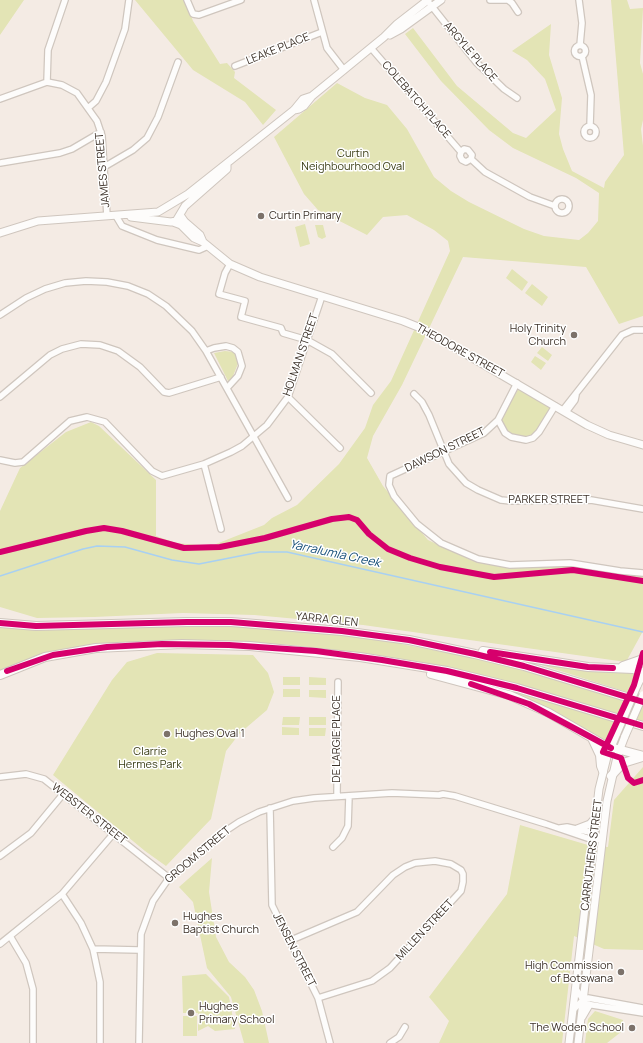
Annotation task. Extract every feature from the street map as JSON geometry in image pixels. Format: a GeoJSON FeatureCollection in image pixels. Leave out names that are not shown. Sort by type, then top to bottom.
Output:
{"type":"FeatureCollection","features":[{"type":"Feature","properties":{"kind":"highway","name":"YARRA GLEN"},"geometry":{"type":"LineString","coordinates":[[0,622],[21,626],[187,622],[253,623],[342,631],[435,645],[524,666],[643,702]]}},
{"type":"Feature","properties":{"kind":"highway"},"geometry":{"type":"LineString","coordinates":[[0,675],[45,657],[86,649],[162,644],[250,646],[345,655],[447,671],[517,688],[643,726]]}},
{"type":"Feature","properties":{"kind":"highway"},"geometry":{"type":"LineString","coordinates":[[435,645],[588,667],[633,669],[643,673]]}},
{"type":"Feature","properties":{"kind":"highway"},"geometry":{"type":"LineString","coordinates":[[250,646],[381,664],[467,682],[529,704],[611,748],[643,756]]}},
{"type":"Feature","properties":{"kind":"highway"},"geometry":{"type":"LineString","coordinates":[[613,668],[632,664],[643,659]]}},
{"type":"Feature","properties":{"kind":"highway"},"geometry":{"type":"LineString","coordinates":[[592,738],[600,755],[603,771]]}},
{"type":"Feature","properties":{"kind":"highway"},"geometry":{"type":"LineString","coordinates":[[611,776],[623,763],[643,756]]}},
{"type":"Feature","properties":{"kind":"main road"},"geometry":{"type":"LineString","coordinates":[[227,164],[227,169],[192,199],[180,214],[178,219],[171,222],[163,216],[167,206],[181,199],[294,110],[298,110],[304,106],[312,96],[384,37],[397,24],[430,2],[441,0]]}},
{"type":"Feature","properties":{"kind":"main road"},"geometry":{"type":"LineString","coordinates":[[167,206],[178,207],[180,214]]}},
{"type":"Feature","properties":{"kind":"main road","name":"THEODORE STREET"},"geometry":{"type":"LineString","coordinates":[[0,233],[38,221],[155,212],[167,206]]}},
{"type":"Feature","properties":{"kind":"main road","name":"THEODORE STREET"},"geometry":{"type":"LineString","coordinates":[[180,214],[184,222],[200,235],[205,244]]}},
{"type":"Feature","properties":{"kind":"main road","name":"THEODORE STREET"},"geometry":{"type":"LineString","coordinates":[[118,215],[171,222],[181,225],[194,238],[205,244],[230,264],[260,278],[322,296],[423,329],[555,406],[609,435],[642,445]]}},
{"type":"Feature","properties":{"kind":"main road","name":"CARRUTHERS STREET"},"geometry":{"type":"LineString","coordinates":[[569,1043],[596,817],[603,771],[617,732],[643,673]]}},
{"type":"Feature","properties":{"kind":"main road","name":"CARRUTHERS STREET"},"geometry":{"type":"LineString","coordinates":[[587,1001],[585,981],[611,776],[619,751],[643,695]]}},
{"type":"Feature","properties":{"kind":"main road"},"geometry":{"type":"LineString","coordinates":[[577,829],[590,824],[596,817]]}},
{"type":"Feature","properties":{"kind":"main road"},"geometry":{"type":"LineString","coordinates":[[578,1043],[580,1020],[587,1001]]}},
{"type":"Feature","properties":{"kind":"street"},"geometry":{"type":"LineString","coordinates":[[0,99],[47,82],[48,50],[65,0]]}},
{"type":"Feature","properties":{"kind":"street"},"geometry":{"type":"LineString","coordinates":[[88,108],[96,101],[106,82],[125,29],[129,0]]}},
{"type":"Feature","properties":{"kind":"street"},"geometry":{"type":"LineString","coordinates":[[187,0],[193,14],[199,15],[241,0]]}},
{"type":"Feature","properties":{"kind":"street"},"geometry":{"type":"LineString","coordinates":[[314,0],[327,48],[344,70]]}},
{"type":"Feature","properties":{"kind":"street"},"geometry":{"type":"LineString","coordinates":[[490,0],[508,0],[518,12]]}},
{"type":"Feature","properties":{"kind":"street"},"geometry":{"type":"LineString","coordinates":[[579,0],[582,23],[580,45],[576,47],[575,52],[578,56],[582,56],[591,94],[590,126]]}},
{"type":"Feature","properties":{"kind":"street","name":"ARGYLE PLACE"},"geometry":{"type":"LineString","coordinates":[[430,2],[490,77],[517,98]]}},
{"type":"Feature","properties":{"kind":"street","name":"LEAKE PLACE"},"geometry":{"type":"LineString","coordinates":[[235,66],[322,32]]}},
{"type":"Feature","properties":{"kind":"street","name":"COLEBATCH PLACE"},"geometry":{"type":"LineString","coordinates":[[371,48],[461,152],[468,150],[471,153],[471,159],[485,172],[530,197],[555,206]]}},
{"type":"Feature","properties":{"kind":"street"},"geometry":{"type":"LineString","coordinates":[[104,167],[132,150],[147,138],[158,117],[178,62]]}},
{"type":"Feature","properties":{"kind":"street","name":"JAMES STREET"},"geometry":{"type":"LineString","coordinates":[[47,82],[62,85],[77,93],[88,108],[101,132],[107,216]]}},
{"type":"Feature","properties":{"kind":"street"},"geometry":{"type":"LineString","coordinates":[[0,163],[60,153],[101,132]]}},
{"type":"Feature","properties":{"kind":"street"},"geometry":{"type":"LineString","coordinates":[[118,215],[122,226],[156,240],[199,250],[205,244]]}},
{"type":"Feature","properties":{"kind":"street"},"geometry":{"type":"LineString","coordinates":[[230,264],[225,273],[219,294],[245,301],[241,317],[281,328],[283,333],[307,340],[332,354],[371,393]]}},
{"type":"Feature","properties":{"kind":"street"},"geometry":{"type":"LineString","coordinates":[[0,315],[26,298],[45,289],[72,282],[107,282],[135,289],[166,306],[192,331],[206,351],[288,498]]}},
{"type":"Feature","properties":{"kind":"street","name":"HOLMAN STREET"},"geometry":{"type":"LineString","coordinates":[[0,460],[15,464],[23,462],[70,421],[87,417],[105,422],[157,474],[162,476],[204,464],[231,452],[267,425],[288,397],[322,296]]}},
{"type":"Feature","properties":{"kind":"street"},"geometry":{"type":"LineString","coordinates":[[564,411],[571,397],[576,395],[622,335],[633,330],[643,330]]}},
{"type":"Feature","properties":{"kind":"street"},"geometry":{"type":"LineString","coordinates":[[0,397],[50,355],[62,349],[81,344],[100,344],[118,351],[135,362],[164,392],[169,393],[221,377]]}},
{"type":"Feature","properties":{"kind":"street"},"geometry":{"type":"LineString","coordinates":[[206,351],[226,346],[233,348],[238,352],[242,366],[238,376],[227,388]]}},
{"type":"Feature","properties":{"kind":"street","name":"DAWSON STREET"},"geometry":{"type":"LineString","coordinates":[[517,383],[498,420],[484,434],[390,476],[389,485],[394,496],[417,524],[441,543],[478,559],[510,565],[570,563],[643,573]]}},
{"type":"Feature","properties":{"kind":"street","name":"PARKER STREET"},"geometry":{"type":"LineString","coordinates":[[414,394],[422,402],[429,415],[449,464],[466,483],[478,490],[501,500],[591,500],[643,509]]}},
{"type":"Feature","properties":{"kind":"street"},"geometry":{"type":"LineString","coordinates":[[288,397],[340,448]]}},
{"type":"Feature","properties":{"kind":"street"},"geometry":{"type":"LineString","coordinates":[[498,420],[506,433],[511,437],[526,440],[533,438],[539,432],[555,406]]}},
{"type":"Feature","properties":{"kind":"street"},"geometry":{"type":"LineString","coordinates":[[204,464],[221,529]]}},
{"type":"Feature","properties":{"kind":"street","name":"DE LARGIE PLACE"},"geometry":{"type":"LineString","coordinates":[[337,796],[338,682]]}},
{"type":"Feature","properties":{"kind":"street","name":"WEBSTER STREET"},"geometry":{"type":"LineString","coordinates":[[0,777],[16,774],[35,776],[44,779],[64,793],[169,878]]}},
{"type":"Feature","properties":{"kind":"street"},"geometry":{"type":"LineString","coordinates":[[0,856],[31,833],[64,793]]}},
{"type":"Feature","properties":{"kind":"street","name":"GROOM STREET"},"geometry":{"type":"LineString","coordinates":[[139,1043],[139,950],[141,934],[152,901],[169,878],[209,844],[239,822],[270,808],[293,801],[337,796],[392,793],[448,795],[560,828],[577,829],[602,839]]}},
{"type":"Feature","properties":{"kind":"street"},"geometry":{"type":"LineString","coordinates":[[333,847],[342,838],[348,826],[349,796]]}},
{"type":"Feature","properties":{"kind":"street","name":"JENSEN STREET"},"geometry":{"type":"LineString","coordinates":[[270,808],[272,905],[318,998],[330,1043]]}},
{"type":"Feature","properties":{"kind":"street","name":"GROOM STREET"},"geometry":{"type":"LineString","coordinates":[[560,828],[566,832],[594,836]]}},
{"type":"Feature","properties":{"kind":"street"},"geometry":{"type":"LineString","coordinates":[[0,944],[62,894],[114,833]]}},
{"type":"Feature","properties":{"kind":"street","name":"MILLEN STREET"},"geometry":{"type":"LineString","coordinates":[[289,941],[357,912],[393,874],[405,867],[415,863],[435,861],[451,864],[461,870],[463,874],[461,891],[390,968],[372,981],[318,998]]}},
{"type":"Feature","properties":{"kind":"street"},"geometry":{"type":"LineString","coordinates":[[62,894],[81,923],[93,949],[100,982],[100,1043]]}},
{"type":"Feature","properties":{"kind":"street"},"geometry":{"type":"LineString","coordinates":[[10,936],[26,963],[33,989],[33,1043]]}},
{"type":"Feature","properties":{"kind":"street"},"geometry":{"type":"LineString","coordinates":[[93,949],[139,950]]}},
{"type":"Feature","properties":{"kind":"street"},"geometry":{"type":"LineString","coordinates":[[576,989],[587,1001],[643,1013]]}},
{"type":"Feature","properties":{"kind":"street"},"geometry":{"type":"LineString","coordinates":[[573,1010],[587,1001],[643,1008]]}},
{"type":"Feature","properties":{"kind":"street"},"geometry":{"type":"LineString","coordinates":[[390,1043],[399,1038],[405,1028]]}},
{"type":"Feature","properties":{"kind":"green space"},"geometry":{"type":"Polygon","coordinates":[[[0,0],[24,0],[0,35],[0,0]]]}},
{"type":"Feature","properties":{"kind":"green space"},"geometry":{"type":"Polygon","coordinates":[[[135,0],[185,0],[193,21],[220,64],[227,63],[235,72],[234,78],[276,110],[263,125],[245,102],[193,70],[135,0]]]}},
{"type":"Feature","properties":{"kind":"green space","name":"Curtin Neighbourhood Oval"},"geometry":{"type":"Polygon","coordinates":[[[611,0],[627,0],[630,9],[643,8],[640,63],[643,74],[643,120],[641,129],[643,146],[643,316],[619,324],[586,267],[463,257],[402,385],[373,436],[367,458],[383,486],[428,540],[473,561],[513,567],[586,566],[643,576],[643,631],[626,662],[363,625],[254,615],[183,613],[37,618],[0,607],[0,511],[20,468],[66,432],[91,422],[99,426],[156,480],[156,536],[176,543],[211,546],[264,525],[272,518],[297,505],[339,464],[365,428],[373,405],[391,381],[450,251],[448,241],[434,230],[407,215],[383,217],[367,235],[318,210],[304,194],[274,137],[337,83],[365,98],[387,105],[407,129],[434,177],[451,191],[469,202],[524,229],[544,236],[579,240],[588,233],[598,221],[599,193],[576,178],[513,148],[489,130],[441,81],[405,34],[413,28],[457,86],[513,133],[526,138],[556,110],[545,79],[527,60],[512,51],[551,24],[549,55],[562,98],[559,134],[563,149],[572,171],[604,188],[605,182],[624,155],[611,0]]]}},
{"type":"Feature","properties":{"kind":"green space"},"geometry":{"type":"Polygon","coordinates":[[[305,224],[310,244],[300,247],[295,227],[305,224]]]}},
{"type":"Feature","properties":{"kind":"green space"},"geometry":{"type":"Polygon","coordinates":[[[315,225],[323,225],[326,237],[322,239],[318,237],[315,225]]]}},
{"type":"Feature","properties":{"kind":"green space"},"geometry":{"type":"Polygon","coordinates":[[[512,269],[528,282],[522,291],[506,278],[512,269]]]}},
{"type":"Feature","properties":{"kind":"green space"},"geometry":{"type":"Polygon","coordinates":[[[532,284],[548,297],[542,306],[525,293],[532,284]]]}},
{"type":"Feature","properties":{"kind":"green space"},"geometry":{"type":"Polygon","coordinates":[[[542,347],[552,355],[548,361],[537,353],[542,347]]]}},
{"type":"Feature","properties":{"kind":"green space"},"geometry":{"type":"Polygon","coordinates":[[[225,351],[234,352],[239,361],[231,381],[228,381],[214,353],[225,351]]]}},
{"type":"Feature","properties":{"kind":"green space"},"geometry":{"type":"Polygon","coordinates":[[[535,356],[546,363],[541,370],[531,362],[535,356]]]}},
{"type":"Feature","properties":{"kind":"green space"},"geometry":{"type":"Polygon","coordinates":[[[519,388],[552,407],[537,431],[532,436],[525,438],[518,438],[507,432],[498,423],[519,388]]]}},
{"type":"Feature","properties":{"kind":"green space"},"geometry":{"type":"Polygon","coordinates":[[[198,624],[290,628],[401,642],[401,644],[470,657],[533,673],[643,707],[643,722],[456,670],[378,655],[293,645],[252,643],[96,645],[60,650],[39,656],[0,671],[0,626],[198,624]]]}},
{"type":"Feature","properties":{"kind":"green space","name":"Clarrie Hermes Park"},"geometry":{"type":"Polygon","coordinates":[[[157,653],[253,655],[268,673],[274,692],[267,710],[240,733],[226,751],[211,819],[166,866],[145,851],[53,775],[112,680],[127,662],[157,653]]]}},
{"type":"Feature","properties":{"kind":"green space"},"geometry":{"type":"Polygon","coordinates":[[[529,661],[636,673],[630,693],[529,661]]]}},
{"type":"Feature","properties":{"kind":"green space"},"geometry":{"type":"Polygon","coordinates":[[[283,677],[300,677],[300,685],[283,685],[283,677]]]}},
{"type":"Feature","properties":{"kind":"green space"},"geometry":{"type":"Polygon","coordinates":[[[309,677],[326,678],[326,685],[309,685],[309,677]]]}},
{"type":"Feature","properties":{"kind":"green space"},"geometry":{"type":"Polygon","coordinates":[[[495,686],[539,698],[617,722],[606,742],[495,686]]]}},
{"type":"Feature","properties":{"kind":"green space"},"geometry":{"type":"Polygon","coordinates":[[[283,689],[300,689],[300,697],[283,697],[283,689]]]}},
{"type":"Feature","properties":{"kind":"green space"},"geometry":{"type":"Polygon","coordinates":[[[309,690],[326,690],[326,698],[309,697],[309,690]]]}},
{"type":"Feature","properties":{"kind":"green space"},"geometry":{"type":"Polygon","coordinates":[[[283,717],[300,717],[299,725],[282,725],[283,717]]]}},
{"type":"Feature","properties":{"kind":"green space"},"geometry":{"type":"Polygon","coordinates":[[[309,717],[326,717],[326,725],[309,725],[309,717]]]}},
{"type":"Feature","properties":{"kind":"green space"},"geometry":{"type":"Polygon","coordinates":[[[282,727],[299,728],[299,735],[282,735],[282,727]]]}},
{"type":"Feature","properties":{"kind":"green space"},"geometry":{"type":"Polygon","coordinates":[[[309,728],[326,728],[325,736],[309,736],[309,728]]]}},
{"type":"Feature","properties":{"kind":"green space"},"geometry":{"type":"Polygon","coordinates":[[[643,767],[643,950],[604,949],[574,936],[562,1043],[439,1043],[449,1021],[429,997],[507,894],[520,825],[588,845],[608,847],[614,800],[643,767]]]}},
{"type":"Feature","properties":{"kind":"green space"},"geometry":{"type":"Polygon","coordinates":[[[212,858],[209,892],[216,937],[229,962],[245,977],[254,990],[262,1011],[269,1043],[244,1043],[231,997],[207,968],[193,902],[179,887],[212,858]]]}},
{"type":"Feature","properties":{"kind":"green space"},"geometry":{"type":"Polygon","coordinates":[[[206,974],[229,997],[235,1029],[215,1031],[208,1026],[198,1031],[198,1013],[183,1013],[182,976],[206,974]]]}},
{"type":"Feature","properties":{"kind":"green space"},"geometry":{"type":"Polygon","coordinates":[[[595,1011],[623,1020],[621,1032],[607,1043],[585,1043],[588,1019],[595,1011]]]}},
{"type":"Feature","properties":{"kind":"green space"},"geometry":{"type":"Polygon","coordinates":[[[183,1016],[197,1016],[197,1036],[183,1036],[183,1016]]]}},
{"type":"Feature","properties":{"kind":"waterway","name":"Yarralumla Creek"},"geometry":{"type":"LineString","coordinates":[[0,576],[83,549],[97,546],[125,547],[172,560],[199,564],[260,552],[287,552],[643,632]]}},
{"type":"Feature","properties":{"kind":"cycle path"},"geometry":{"type":"LineString","coordinates":[[0,552],[104,528],[122,531],[184,548],[220,547],[265,538],[332,519],[349,517],[357,520],[369,534],[388,549],[410,558],[440,567],[494,577],[573,570],[643,581]]}},
{"type":"Feature","properties":{"kind":"cycle path"},"geometry":{"type":"LineString","coordinates":[[0,623],[36,626],[231,622],[342,631],[409,640],[475,654],[524,666],[643,702]]}},
{"type":"Feature","properties":{"kind":"cycle path"},"geometry":{"type":"LineString","coordinates":[[7,671],[53,655],[107,647],[162,644],[229,645],[316,651],[447,671],[517,688],[643,726]]}},
{"type":"Feature","properties":{"kind":"cycle path"},"geometry":{"type":"LineString","coordinates":[[490,652],[588,667],[613,668]]}},
{"type":"Feature","properties":{"kind":"cycle path"},"geometry":{"type":"LineString","coordinates":[[643,653],[634,685],[603,752],[621,758],[628,778],[634,783],[643,780]]}},
{"type":"Feature","properties":{"kind":"cycle path"},"geometry":{"type":"LineString","coordinates":[[471,684],[529,704],[611,748]]}},
{"type":"Feature","properties":{"kind":"place","name":"Curtin Primary"},"geometry":{"type":"Point","coordinates":[261,216]}},
{"type":"Feature","properties":{"kind":"place","name":"Holy Trinity Church"},"geometry":{"type":"Point","coordinates":[574,335]}},
{"type":"Feature","properties":{"kind":"place","name":"Hughes Oval 1"},"geometry":{"type":"Point","coordinates":[167,734]}},
{"type":"Feature","properties":{"kind":"place","name":"Hughes Baptist Church"},"geometry":{"type":"Point","coordinates":[175,923]}},
{"type":"Feature","properties":{"kind":"place","name":"High Commission of Botswana"},"geometry":{"type":"Point","coordinates":[621,972]}},
{"type":"Feature","properties":{"kind":"place","name":"Hughes Primary School"},"geometry":{"type":"Point","coordinates":[191,1013]}},
{"type":"Feature","properties":{"kind":"place","name":"The Woden School"},"geometry":{"type":"Point","coordinates":[632,1028]}}]}
